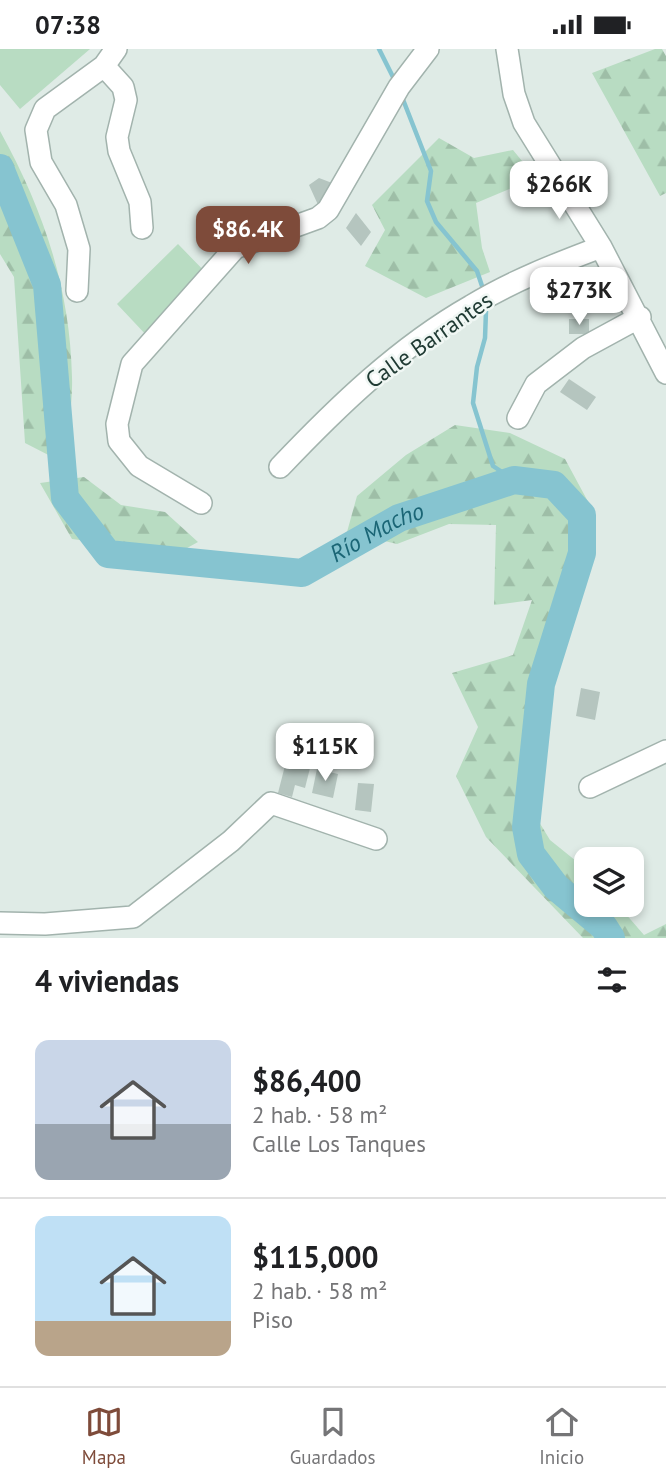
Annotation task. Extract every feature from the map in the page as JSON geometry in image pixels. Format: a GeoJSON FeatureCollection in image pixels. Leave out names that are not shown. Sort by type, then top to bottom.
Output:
{"type":"FeatureCollection","features":[{"type":"Feature","properties":{"kind":"street"},"geometry":{"type":"LineString","coordinates":[[201,503],[139,465],[128,456],[119,441],[117,424],[132,364],[236,248],[317,218],[328,210],[398,87],[428,49]]}},
{"type":"Feature","properties":{"kind":"street"},"geometry":{"type":"LineString","coordinates":[[507,49],[514,94],[524,124],[601,247],[666,373]]}},
{"type":"Feature","properties":{"kind":"street"},"geometry":{"type":"LineString","coordinates":[[78,291],[81,269],[74,227],[66,205],[41,162],[36,130],[45,109],[110,58],[126,100],[117,137],[119,151],[140,202],[142,228]]}},
{"type":"Feature","properties":{"kind":"street","name":"Calle Barrantes"},"geometry":{"type":"LineString","coordinates":[[280,467],[362,387],[469,306],[533,273],[601,247]]}},
{"type":"Feature","properties":{"kind":"street"},"geometry":{"type":"LineString","coordinates":[[518,418],[536,384],[583,348],[639,317]]}},
{"type":"Feature","properties":{"kind":"street"},"geometry":{"type":"LineString","coordinates":[[590,787],[666,751]]}},
{"type":"Feature","properties":{"kind":"street"},"geometry":{"type":"LineString","coordinates":[[0,923],[133,917],[231,841],[271,803],[376,839]]}},
{"type":"Feature","properties":{"kind":"green space"},"geometry":{"type":"Polygon","coordinates":[[[0,49],[90,49],[20,109],[0,85],[0,49]]]}},
{"type":"Feature","properties":{"kind":"green space"},"geometry":{"type":"Polygon","coordinates":[[[655,49],[662,49],[666,56],[666,193],[660,196],[592,73],[655,49]]]}},
{"type":"Feature","properties":{"kind":"green space"},"geometry":{"type":"Polygon","coordinates":[[[0,131],[41,219],[60,280],[70,344],[72,388],[64,463],[25,443],[14,277],[0,254],[0,131]]]}},
{"type":"Feature","properties":{"kind":"green space"},"geometry":{"type":"Polygon","coordinates":[[[439,138],[474,158],[513,150],[536,178],[476,203],[482,248],[490,272],[426,298],[365,266],[385,230],[372,205],[439,138]]]}},
{"type":"Feature","properties":{"kind":"green space"},"geometry":{"type":"Polygon","coordinates":[[[178,244],[211,278],[149,338],[117,304],[178,244]]]}},
{"type":"Feature","properties":{"kind":"green space"},"geometry":{"type":"Polygon","coordinates":[[[455,425],[510,433],[565,459],[592,509],[587,567],[569,625],[533,709],[523,759],[533,812],[550,840],[574,859],[574,917],[628,917],[644,935],[666,924],[666,938],[583,938],[486,837],[456,776],[478,727],[452,673],[513,655],[532,600],[494,605],[496,525],[449,524],[397,544],[347,532],[357,496],[406,455],[455,425]]]}},
{"type":"Feature","properties":{"kind":"green space"},"geometry":{"type":"Polygon","coordinates":[[[84,477],[121,505],[165,512],[198,542],[178,553],[72,539],[40,483],[84,477]]]}},
{"type":"Feature","properties":{"kind":"building"},"geometry":{"type":"Polygon","coordinates":[[[319,178],[340,186],[319,207],[309,185],[319,178]]]}},
{"type":"Feature","properties":{"kind":"building"},"geometry":{"type":"Polygon","coordinates":[[[356,213],[371,232],[361,246],[346,228],[356,213]]]}},
{"type":"Feature","properties":{"kind":"building"},"geometry":{"type":"Polygon","coordinates":[[[569,319],[589,319],[589,334],[569,334],[569,319]]]}},
{"type":"Feature","properties":{"kind":"building"},"geometry":{"type":"Polygon","coordinates":[[[569,379],[596,397],[587,410],[560,392],[569,379]]]}},
{"type":"Feature","properties":{"kind":"building"},"geometry":{"type":"Polygon","coordinates":[[[581,688],[600,692],[595,720],[576,716],[581,688]]]}},
{"type":"Feature","properties":{"kind":"building"},"geometry":{"type":"Polygon","coordinates":[[[290,746],[314,752],[305,788],[295,785],[292,797],[278,793],[290,746]]]}},
{"type":"Feature","properties":{"kind":"building"},"geometry":{"type":"Polygon","coordinates":[[[317,769],[338,774],[333,798],[312,793],[317,769]]]}},
{"type":"Feature","properties":{"kind":"building"},"geometry":{"type":"Polygon","coordinates":[[[358,783],[374,784],[371,812],[355,810],[358,783]]]}},
{"type":"Feature","properties":{"kind":"waterway"},"geometry":{"type":"LineString","coordinates":[[379,49],[396,83]]}},
{"type":"Feature","properties":{"kind":"waterway"},"geometry":{"type":"LineString","coordinates":[[402,97],[431,171],[427,201],[436,222],[477,271],[483,289]]}},
{"type":"Feature","properties":{"kind":"waterway","name":"Río Macho"},"geometry":{"type":"LineString","coordinates":[[0,168],[47,285],[65,498],[108,554],[302,573],[399,518],[514,480],[554,485],[582,515],[582,553],[541,684],[526,827],[531,854],[556,887],[604,927],[611,938]]}},
{"type":"Feature","properties":{"kind":"waterway"},"geometry":{"type":"LineString","coordinates":[[486,311],[485,338],[477,367],[473,403],[493,466],[514,480]]}}]}
